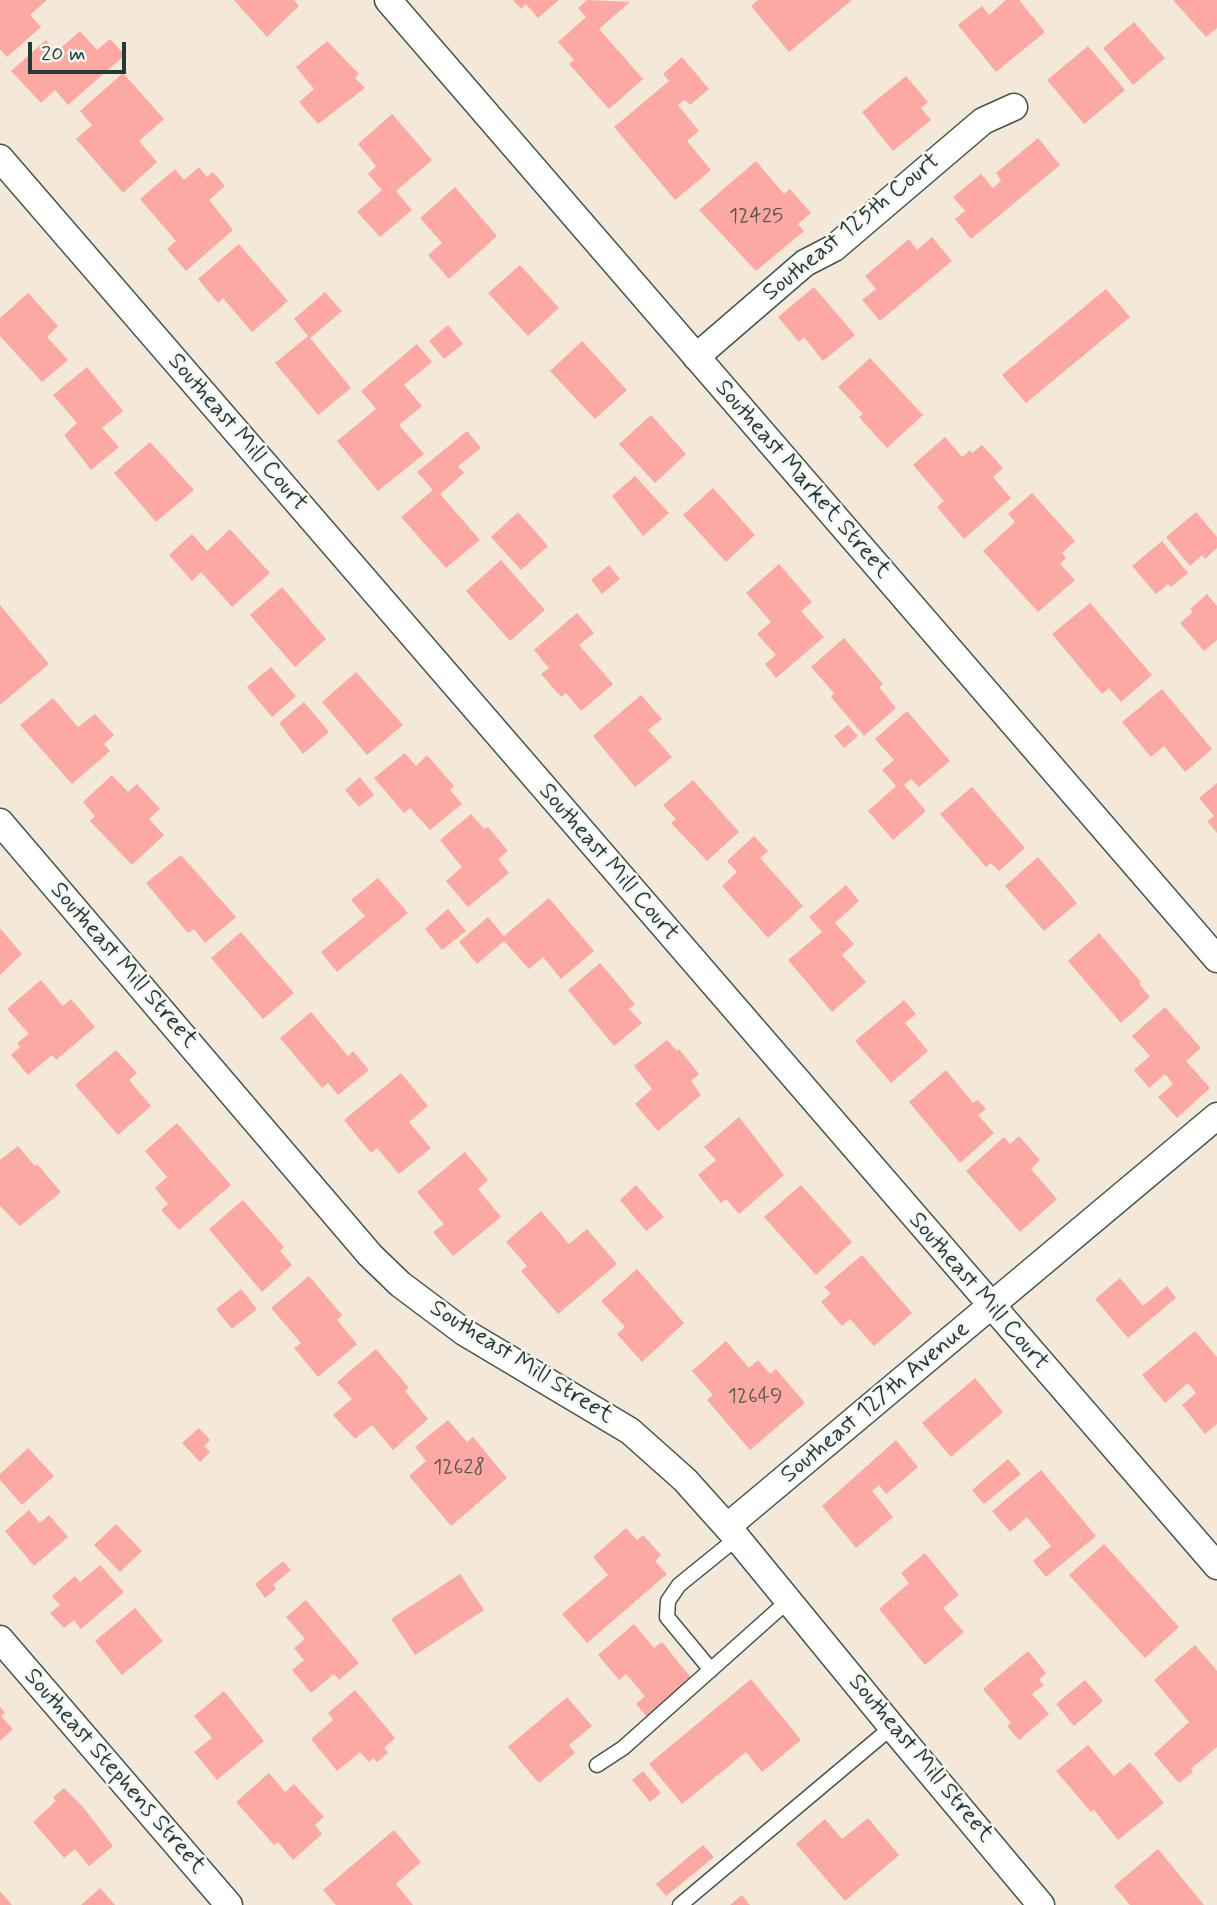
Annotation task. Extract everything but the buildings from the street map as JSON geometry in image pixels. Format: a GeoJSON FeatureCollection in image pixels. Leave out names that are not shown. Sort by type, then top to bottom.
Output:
{"type":"FeatureCollection","features":[{"type":"Feature","properties":{"kind":"street","name":"Southeast Market Street"},"geometry":{"type":"LineString","coordinates":[[388,0],[1217,959]]}},
{"type":"Feature","properties":{"kind":"street","name":"Southeast 125th Court"},"geometry":{"type":"LineString","coordinates":[[696,357],[805,262],[834,248],[983,121],[1014,107]]}},
{"type":"Feature","properties":{"kind":"street","name":"Southeast Mill Court"},"geometry":{"type":"LineString","coordinates":[[0,158],[1217,1566]]}},
{"type":"Feature","properties":{"kind":"street","name":"Southeast Mill Street"},"geometry":{"type":"LineString","coordinates":[[0,822],[400,1284],[464,1332],[630,1431],[678,1473],[733,1532],[1041,1905]]}},
{"type":"Feature","properties":{"kind":"street","name":"Southeast 127th Avenue"},"geometry":{"type":"LineString","coordinates":[[733,1532],[991,1307],[1217,1116]]}},
{"type":"Feature","properties":{"kind":"street","name":"Southeast Stephens Street"},"geometry":{"type":"LineString","coordinates":[[0,1639],[229,1905]]}},
{"type":"Feature","properties":{"kind":"lane"},"geometry":{"type":"LineString","coordinates":[[711,1670],[667,1617],[668,1601],[679,1585],[733,1532]]}},
{"type":"Feature","properties":{"kind":"lane"},"geometry":{"type":"LineString","coordinates":[[597,1765],[623,1748],[789,1600]]}},
{"type":"Feature","properties":{"kind":"lane"},"geometry":{"type":"LineString","coordinates":[[680,1905],[892,1727]]}}]}
